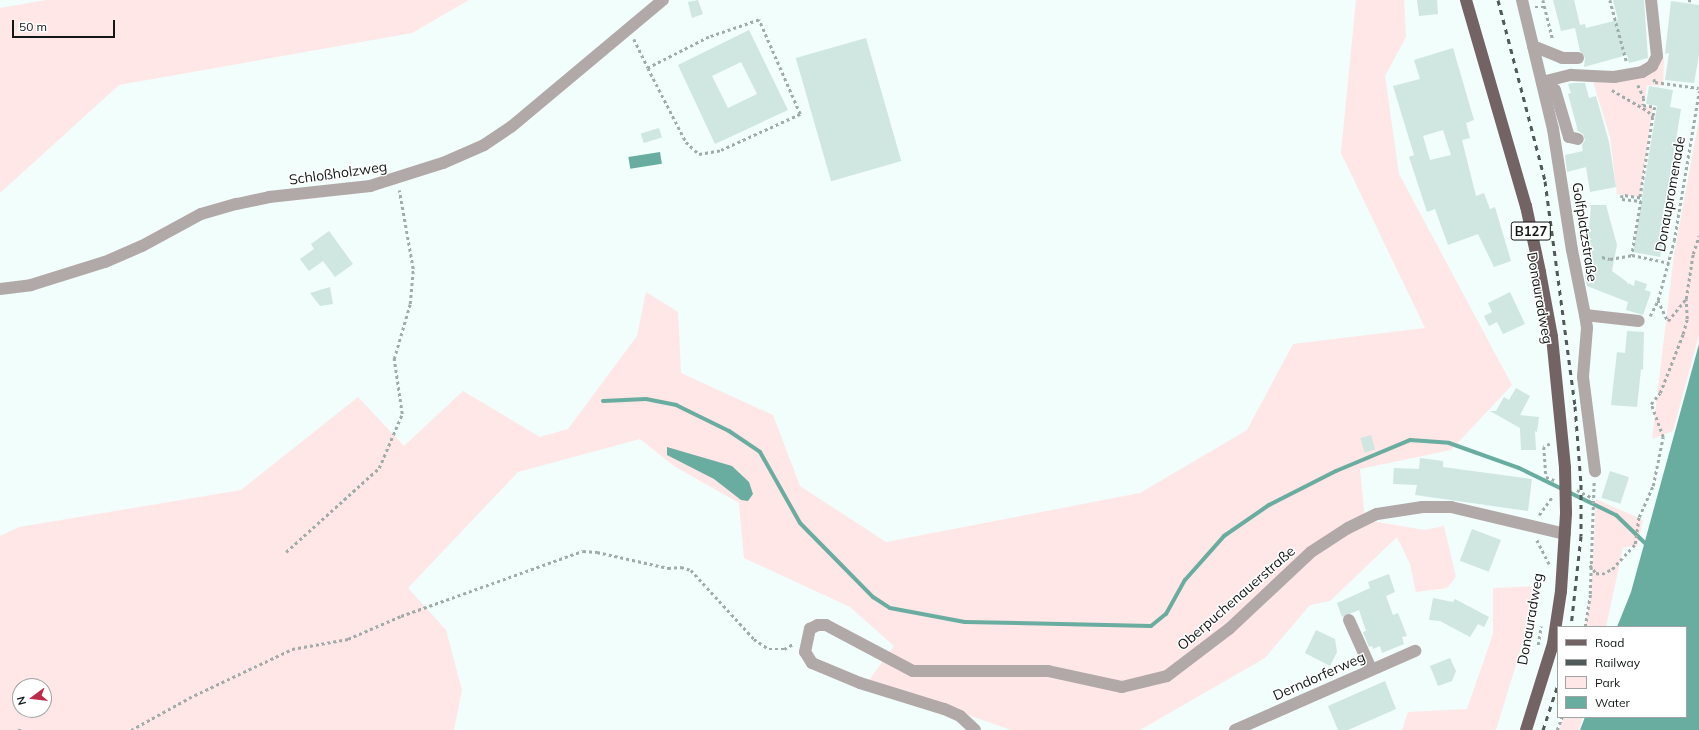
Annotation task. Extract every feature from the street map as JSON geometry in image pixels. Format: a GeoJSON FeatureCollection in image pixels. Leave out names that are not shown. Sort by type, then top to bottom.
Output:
{"type":"FeatureCollection","features":[{"type":"Feature","properties":{"kind":"main road","name":"B127"},"geometry":{"type":"LineString","coordinates":[[1466,0],[1526,206],[1540,272],[1552,345],[1565,468],[1566,513],[1562,591],[1553,644],[1526,730]]}},
{"type":"Feature","properties":{"kind":"street","name":"Schloßholzweg"},"geometry":{"type":"LineString","coordinates":[[0,290],[31,285],[106,262],[142,246],[201,214],[269,197],[370,186],[397,180],[484,145],[511,127],[663,0]]}},
{"type":"Feature","properties":{"kind":"street","name":"Golfplatzstraße"},"geometry":{"type":"LineString","coordinates":[[1522,0],[1553,129],[1573,258],[1585,315],[1587,328],[1583,377],[1595,472]]}},
{"type":"Feature","properties":{"kind":"street"},"geometry":{"type":"LineString","coordinates":[[1542,82],[1571,75],[1631,74],[1652,66],[1657,56],[1651,0]]}},
{"type":"Feature","properties":{"kind":"street"},"geometry":{"type":"LineString","coordinates":[[1533,46],[1562,58],[1578,58]]}},
{"type":"Feature","properties":{"kind":"street"},"geometry":{"type":"LineString","coordinates":[[1542,82],[1556,90],[1568,137],[1578,139]]}},
{"type":"Feature","properties":{"kind":"street"},"geometry":{"type":"LineString","coordinates":[[1585,315],[1639,321]]}},
{"type":"Feature","properties":{"kind":"street","name":"Oberpuchenauerstraße"},"geometry":{"type":"LineString","coordinates":[[806,652],[810,629],[818,625],[826,625],[913,671],[1048,671],[1122,686],[1167,676],[1229,628],[1312,552],[1348,528],[1377,514],[1422,507],[1451,507],[1565,534]]}},
{"type":"Feature","properties":{"kind":"street"},"geometry":{"type":"LineString","coordinates":[[1349,620],[1371,669]]}},
{"type":"Feature","properties":{"kind":"street","name":"Derndorferweg"},"geometry":{"type":"LineString","coordinates":[[1235,730],[1371,669],[1415,651]]}},
{"type":"Feature","properties":{"kind":"street"},"geometry":{"type":"LineString","coordinates":[[806,652],[812,663],[860,683],[944,708],[960,716],[975,730]]}},
{"type":"Feature","properties":{"kind":"path"},"geometry":{"type":"LineString","coordinates":[[1543,0],[1552,39],[1559,42]]}},
{"type":"Feature","properties":{"kind":"path"},"geometry":{"type":"LineString","coordinates":[[1610,0],[1631,74],[1644,98],[1643,105],[1655,107],[1640,198],[1622,195],[1622,199],[1641,201],[1632,255]]}},
{"type":"Feature","properties":{"kind":"path"},"geometry":{"type":"LineString","coordinates":[[1688,0],[1694,1]]}},
{"type":"Feature","properties":{"kind":"path"},"geometry":{"type":"LineString","coordinates":[[628,28],[648,68],[686,142],[699,154],[722,150],[800,114],[759,20],[709,38],[648,68]]}},
{"type":"Feature","properties":{"kind":"path"},"geometry":{"type":"LineString","coordinates":[[1652,66],[1655,82],[1699,90]]}},
{"type":"Feature","properties":{"kind":"path"},"geometry":{"type":"LineString","coordinates":[[1609,75],[1608,88],[1648,111],[1653,118]]}},
{"type":"Feature","properties":{"kind":"path","name":"Donaupromenade"},"geometry":{"type":"LineString","coordinates":[[1639,321],[1647,319],[1658,300],[1669,263],[1699,90]]}},
{"type":"Feature","properties":{"kind":"path"},"geometry":{"type":"LineString","coordinates":[[286,552],[379,468],[402,414],[394,359],[410,304],[413,270],[397,180]]}},
{"type":"Feature","properties":{"kind":"path"},"geometry":{"type":"LineString","coordinates":[[1590,565],[1596,573],[1602,574],[1612,569],[1635,544],[1640,517],[1652,486],[1663,437],[1650,404],[1660,393],[1683,334],[1687,318],[1686,298],[1693,254],[1699,236]]}},
{"type":"Feature","properties":{"kind":"path"},"geometry":{"type":"LineString","coordinates":[[1602,257],[1610,259],[1632,255],[1669,263]]}},
{"type":"Feature","properties":{"kind":"path"},"geometry":{"type":"LineString","coordinates":[[1658,300],[1668,321],[1686,298]]}},
{"type":"Feature","properties":{"kind":"path"},"geometry":{"type":"LineString","coordinates":[[1549,438],[1550,451]]}},
{"type":"Feature","properties":{"kind":"path"},"geometry":{"type":"LineString","coordinates":[[1546,477],[1544,447],[1550,444]]}},
{"type":"Feature","properties":{"kind":"path"},"geometry":{"type":"LineString","coordinates":[[1534,526],[1552,496]]}},
{"type":"Feature","properties":{"kind":"path"},"geometry":{"type":"LineString","coordinates":[[1585,626],[1590,594],[1593,498]]}},
{"type":"Feature","properties":{"kind":"path","name":"Donauradweg"},"geometry":{"type":"LineString","coordinates":[[1534,526],[1536,539],[1547,557],[1550,571]]}},
{"type":"Feature","properties":{"kind":"path"},"geometry":{"type":"LineString","coordinates":[[131,730],[189,698],[292,649],[348,639],[401,616],[583,551],[597,552],[668,568],[681,567],[690,570],[754,639],[769,649],[784,649],[796,643],[806,652]]}},
{"type":"Feature","properties":{"kind":"path","name":"Donauradweg"},"geometry":{"type":"LineString","coordinates":[[1538,647],[1542,620]]}},
{"type":"Feature","properties":{"kind":"path"},"geometry":{"type":"LineString","coordinates":[[1557,730],[1562,718]]}},
{"type":"Feature","properties":{"kind":"green space"},"geometry":{"type":"Polygon","coordinates":[[[46,0],[469,0],[412,33],[119,85],[0,193],[0,8],[46,0]]]}},
{"type":"Feature","properties":{"kind":"green space"},"geometry":{"type":"Polygon","coordinates":[[[1356,0],[1404,0],[1406,37],[1385,76],[1399,174],[1512,385],[1451,450],[1360,469],[1365,520],[1425,530],[1444,526],[1456,577],[1447,588],[1416,592],[1410,564],[1397,537],[1330,601],[1310,605],[1265,658],[1140,730],[1011,730],[869,680],[894,646],[850,607],[744,558],[739,503],[674,466],[640,439],[518,472],[408,588],[446,630],[462,690],[454,730],[0,730],[0,536],[19,527],[241,490],[358,397],[404,446],[463,391],[540,437],[568,429],[637,336],[646,292],[678,312],[681,373],[773,415],[800,486],[886,542],[1140,493],[1247,430],[1293,344],[1425,328],[1341,153],[1356,0]]]}},
{"type":"Feature","properties":{"kind":"green space"},"geometry":{"type":"Polygon","coordinates":[[[1664,57],[1663,86],[1647,85],[1644,105],[1653,108],[1640,197],[1617,194],[1610,137],[1592,78],[1652,72],[1664,57]]]}},
{"type":"Feature","properties":{"kind":"green space"},"geometry":{"type":"Polygon","coordinates":[[[1699,119],[1699,335],[1673,431],[1652,439],[1674,254],[1699,119]]]}},
{"type":"Feature","properties":{"kind":"green space"},"geometry":{"type":"Polygon","coordinates":[[[1596,499],[1643,520],[1638,545],[1623,548],[1606,626],[1585,626],[1591,593],[1596,499]]]}},
{"type":"Feature","properties":{"kind":"green space"},"geometry":{"type":"Polygon","coordinates":[[[1540,586],[1496,730],[1402,730],[1408,712],[1467,709],[1493,634],[1493,588],[1540,586]]]}},
{"type":"Feature","properties":{"kind":"green space"},"geometry":{"type":"Polygon","coordinates":[[[1564,718],[1583,718],[1579,730],[1559,730],[1564,718]]]}},
{"type":"Feature","properties":{"kind":"water"},"geometry":{"type":"Polygon","coordinates":[[[660,152],[662,164],[630,169],[628,157],[660,152]]]}},
{"type":"Feature","properties":{"kind":"water"},"geometry":{"type":"Polygon","coordinates":[[[1699,344],[1699,730],[1580,730],[1585,718],[1687,718],[1687,626],[1617,626],[1631,592],[1699,344]]]}},
{"type":"Feature","properties":{"kind":"water"},"geometry":{"type":"Polygon","coordinates":[[[667,447],[732,466],[749,482],[753,494],[748,501],[741,500],[714,479],[667,455],[667,447]]]}},
{"type":"Feature","properties":{"kind":"building"},"geometry":{"type":"Polygon","coordinates":[[[698,0],[703,14],[692,18],[688,2],[698,0]]]}},
{"type":"Feature","properties":{"kind":"building"},"geometry":{"type":"Polygon","coordinates":[[[1417,0],[1437,0],[1438,14],[1419,16],[1417,0]]]}},
{"type":"Feature","properties":{"kind":"building"},"geometry":{"type":"Polygon","coordinates":[[[1553,0],[1574,0],[1580,25],[1585,24],[1586,28],[1618,20],[1613,0],[1644,0],[1648,58],[1629,63],[1627,55],[1584,67],[1585,58],[1580,51],[1575,28],[1561,31],[1553,0]]]}},
{"type":"Feature","properties":{"kind":"building"},"geometry":{"type":"Polygon","coordinates":[[[1671,1],[1699,5],[1699,55],[1694,83],[1665,80],[1669,53],[1665,54],[1671,1]]]}},
{"type":"Feature","properties":{"kind":"building"},"geometry":{"type":"Polygon","coordinates":[[[749,30],[788,110],[715,144],[678,65],[749,30]],[[741,62],[712,76],[728,108],[757,94],[741,62]]]}},
{"type":"Feature","properties":{"kind":"building"},"geometry":{"type":"Polygon","coordinates":[[[866,38],[901,161],[831,181],[796,58],[866,38]]]}},
{"type":"Feature","properties":{"kind":"building"},"geometry":{"type":"Polygon","coordinates":[[[1453,48],[1474,120],[1466,123],[1470,138],[1462,140],[1476,196],[1484,193],[1490,209],[1495,207],[1511,261],[1494,267],[1478,234],[1448,245],[1435,209],[1427,212],[1409,157],[1414,155],[1393,86],[1420,79],[1414,60],[1453,48]],[[1443,130],[1423,136],[1430,160],[1451,155],[1443,130]]]}},
{"type":"Feature","properties":{"kind":"building"},"geometry":{"type":"Polygon","coordinates":[[[1585,83],[1589,98],[1596,96],[1609,142],[1616,187],[1590,192],[1586,167],[1567,172],[1565,155],[1583,151],[1582,145],[1585,140],[1583,134],[1578,131],[1568,94],[1571,93],[1568,84],[1585,83]]]}},
{"type":"Feature","properties":{"kind":"building"},"geometry":{"type":"Polygon","coordinates":[[[1649,86],[1673,90],[1670,107],[1681,109],[1660,238],[1663,239],[1660,257],[1633,252],[1657,106],[1646,104],[1649,86]]]}},
{"type":"Feature","properties":{"kind":"building"},"geometry":{"type":"Polygon","coordinates":[[[659,128],[662,138],[644,143],[641,134],[659,128]]]}},
{"type":"Feature","properties":{"kind":"building"},"geometry":{"type":"Polygon","coordinates":[[[1591,205],[1606,205],[1617,245],[1612,271],[1627,282],[1628,286],[1628,283],[1634,286],[1635,280],[1647,284],[1645,290],[1651,292],[1643,315],[1626,310],[1628,302],[1587,286],[1585,277],[1591,205]]]}},
{"type":"Feature","properties":{"kind":"building"},"geometry":{"type":"Polygon","coordinates":[[[329,231],[353,264],[335,277],[323,261],[309,271],[300,259],[314,249],[311,244],[329,231]]]}},
{"type":"Feature","properties":{"kind":"building"},"geometry":{"type":"Polygon","coordinates":[[[330,287],[333,304],[320,306],[310,293],[330,287]]]}},
{"type":"Feature","properties":{"kind":"building"},"geometry":{"type":"Polygon","coordinates":[[[1510,292],[1525,324],[1503,334],[1497,322],[1489,326],[1484,316],[1492,312],[1488,303],[1510,292]]]}},
{"type":"Feature","properties":{"kind":"building"},"geometry":{"type":"Polygon","coordinates":[[[1627,331],[1644,332],[1643,370],[1641,369],[1637,407],[1611,405],[1617,352],[1625,353],[1627,331]]]}},
{"type":"Feature","properties":{"kind":"building"},"geometry":{"type":"Polygon","coordinates":[[[1516,388],[1530,396],[1520,415],[1539,417],[1537,432],[1535,431],[1536,450],[1521,450],[1520,428],[1490,411],[1496,411],[1504,397],[1509,400],[1516,388]]]}},
{"type":"Feature","properties":{"kind":"building"},"geometry":{"type":"Polygon","coordinates":[[[1371,435],[1375,449],[1365,452],[1360,438],[1371,435]]]}},
{"type":"Feature","properties":{"kind":"building"},"geometry":{"type":"Polygon","coordinates":[[[1420,458],[1443,461],[1443,467],[1532,479],[1528,511],[1415,495],[1417,485],[1393,484],[1394,468],[1419,469],[1420,458]]]}},
{"type":"Feature","properties":{"kind":"building"},"geometry":{"type":"Polygon","coordinates":[[[1610,471],[1629,477],[1620,504],[1601,498],[1610,471]]]}},
{"type":"Feature","properties":{"kind":"building"},"geometry":{"type":"Polygon","coordinates":[[[1472,529],[1501,540],[1489,572],[1460,561],[1472,529]]]}},
{"type":"Feature","properties":{"kind":"building"},"geometry":{"type":"Polygon","coordinates":[[[1389,574],[1395,592],[1386,596],[1393,615],[1398,613],[1407,636],[1402,637],[1404,644],[1382,653],[1380,646],[1373,649],[1372,646],[1369,647],[1363,632],[1366,631],[1359,610],[1342,617],[1337,603],[1370,588],[1368,582],[1389,574]]]}},
{"type":"Feature","properties":{"kind":"building"},"geometry":{"type":"Polygon","coordinates":[[[1433,598],[1453,602],[1455,599],[1489,617],[1484,627],[1478,624],[1470,637],[1440,621],[1429,620],[1433,598]]]}},
{"type":"Feature","properties":{"kind":"building"},"geometry":{"type":"Polygon","coordinates":[[[1316,630],[1335,639],[1337,652],[1330,666],[1305,653],[1316,630]]]}},
{"type":"Feature","properties":{"kind":"building"},"geometry":{"type":"Polygon","coordinates":[[[1450,658],[1456,671],[1452,681],[1438,686],[1430,666],[1450,658]]]}},
{"type":"Feature","properties":{"kind":"building"},"geometry":{"type":"Polygon","coordinates":[[[1385,681],[1396,709],[1348,730],[1338,730],[1328,706],[1385,681]]]}},
{"type":"Feature","properties":{"kind":"waterway"},"geometry":{"type":"LineString","coordinates":[[603,401],[646,399],[676,405],[729,431],[760,452],[800,523],[873,597],[890,608],[965,622],[1151,626],[1166,614],[1185,580],[1224,536],[1269,505],[1336,471],[1410,440],[1449,443],[1519,468],[1616,515],[1649,547]]}},
{"type":"Feature","properties":{"kind":"railway"},"geometry":{"type":"LineString","coordinates":[[1498,0],[1545,181],[1575,406],[1581,484],[1581,536],[1571,626]]}},
{"type":"Feature","properties":{"kind":"railway"},"geometry":{"type":"LineString","coordinates":[[1543,730],[1557,687]]}}]}
